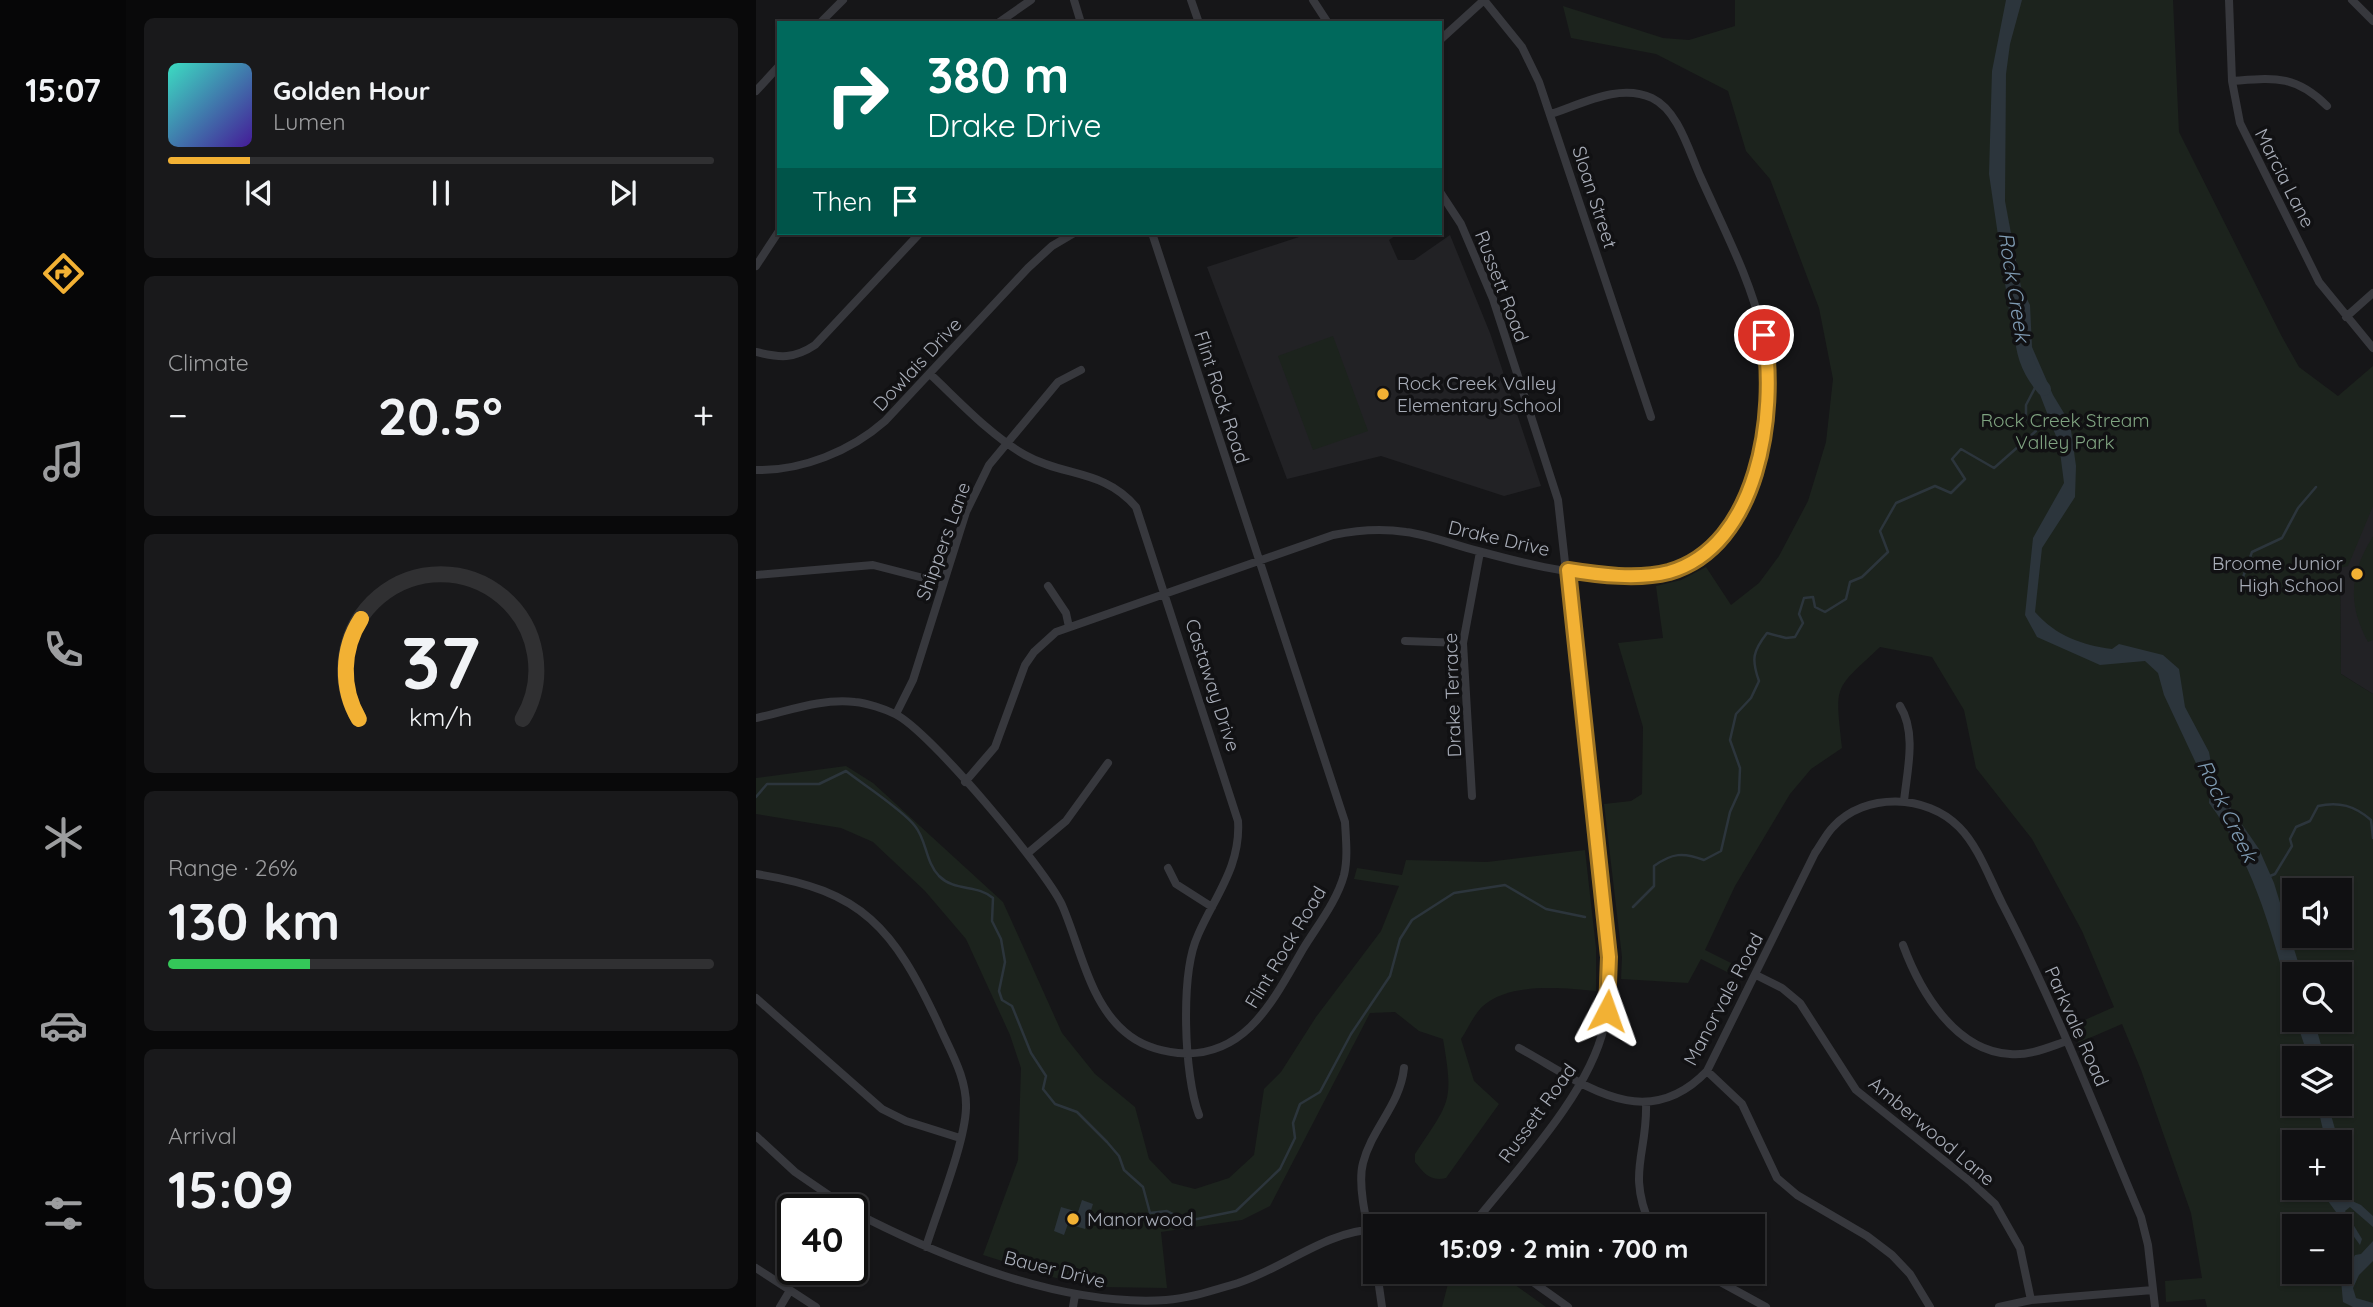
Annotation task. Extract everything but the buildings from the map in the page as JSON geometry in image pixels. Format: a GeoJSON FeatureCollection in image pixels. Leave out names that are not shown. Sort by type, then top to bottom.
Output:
{"type":"FeatureCollection","features":[{"type":"Feature","properties":{"kind":"street"},"geometry":{"type":"LineString","coordinates":[[822,21],[843,0]]}},
{"type":"Feature","properties":{"kind":"street"},"geometry":{"type":"LineString","coordinates":[[1001,21],[1031,0]]}},
{"type":"Feature","properties":{"kind":"street"},"geometry":{"type":"LineString","coordinates":[[1074,0],[1080,21]]}},
{"type":"Feature","properties":{"kind":"street"},"geometry":{"type":"LineString","coordinates":[[1191,0],[1198,21]]}},
{"type":"Feature","properties":{"kind":"street"},"geometry":{"type":"LineString","coordinates":[[1313,0],[1327,21]]}},
{"type":"Feature","properties":{"kind":"street"},"geometry":{"type":"LineString","coordinates":[[1442,38],[1484,0]]}},
{"type":"Feature","properties":{"kind":"street","name":"Sloan Street"},"geometry":{"type":"LineString","coordinates":[[1484,0],[1522,47],[1551,114],[1651,417]]}},
{"type":"Feature","properties":{"kind":"street","name":"Marcia Lane"},"geometry":{"type":"LineString","coordinates":[[2229,0],[2232,81],[2239,123],[2319,282],[2373,348]]}},
{"type":"Feature","properties":{"kind":"street"},"geometry":{"type":"LineString","coordinates":[[2352,0],[2373,20]]}},
{"type":"Feature","properties":{"kind":"street"},"geometry":{"type":"LineString","coordinates":[[756,91],[777,68]]}},
{"type":"Feature","properties":{"kind":"street"},"geometry":{"type":"LineString","coordinates":[[2232,81],[2289,80],[2311,90],[2327,106]]}},
{"type":"Feature","properties":{"kind":"street","name":"Drake Drive"},"geometry":{"type":"LineString","coordinates":[[965,782],[995,747],[1024,665],[1049,638],[1069,627],[1165,592],[1333,535],[1368,530],[1407,532],[1480,552],[1568,570],[1645,576],[1669,572],[1712,548],[1735,520],[1747,492],[1767,421],[1769,369],[1753,295],[1685,142],[1667,109],[1653,98],[1631,91],[1618,92],[1551,114]]}},
{"type":"Feature","properties":{"kind":"street","name":"Russett Road"},"geometry":{"type":"LineString","coordinates":[[1442,195],[1470,242],[1493,299],[1553,479],[1568,570],[1609,957],[1609,995],[1605,1026],[1582,1082],[1481,1214]]}},
{"type":"Feature","properties":{"kind":"street"},"geometry":{"type":"LineString","coordinates":[[756,266],[777,234]]}},
{"type":"Feature","properties":{"kind":"street"},"geometry":{"type":"LineString","coordinates":[[756,352],[786,358],[801,354],[815,345],[918,235]]}},
{"type":"Feature","properties":{"kind":"street","name":"Dowlais Drive"},"geometry":{"type":"LineString","coordinates":[[756,470],[784,469],[845,449],[866,438],[930,374],[1028,268],[1052,246],[1071,235]]}},
{"type":"Feature","properties":{"kind":"street","name":"Flint Rock Road"},"geometry":{"type":"LineString","coordinates":[[756,718],[829,701],[856,702],[896,714],[919,733],[1028,853],[1061,904],[1100,1000],[1111,1017],[1143,1044],[1164,1052],[1205,1052],[1237,1040],[1267,1011],[1338,892],[1347,858],[1345,822],[1153,235]]}},
{"type":"Feature","properties":{"kind":"street"},"geometry":{"type":"LineString","coordinates":[[2346,317],[2373,293]]}},
{"type":"Feature","properties":{"kind":"street","name":"Shippers Lane"},"geometry":{"type":"LineString","coordinates":[[896,714],[914,680],[966,512],[989,465],[1058,382],[1081,370]]}},
{"type":"Feature","properties":{"kind":"street","name":"Castaway Drive"},"geometry":{"type":"LineString","coordinates":[[930,374],[1006,443],[1028,457],[1111,484],[1122,491],[1136,507],[1238,821],[1238,849],[1234,865],[1212,907],[1190,959],[1187,988],[1190,1085],[1199,1115]]}},
{"type":"Feature","properties":{"kind":"street","name":"Drake Terrace"},"geometry":{"type":"LineString","coordinates":[[1472,796],[1463,643],[1480,552]]}},
{"type":"Feature","properties":{"kind":"street"},"geometry":{"type":"LineString","coordinates":[[756,575],[873,565],[943,583]]}},
{"type":"Feature","properties":{"kind":"street"},"geometry":{"type":"LineString","coordinates":[[1048,586],[1066,613],[1069,627]]}},
{"type":"Feature","properties":{"kind":"street"},"geometry":{"type":"LineString","coordinates":[[1405,642],[1463,643]]}},
{"type":"Feature","properties":{"kind":"street"},"geometry":{"type":"LineString","coordinates":[[1900,706],[1909,720],[1904,801]]}},
{"type":"Feature","properties":{"kind":"street"},"geometry":{"type":"LineString","coordinates":[[1028,853],[1066,821],[1108,763]]}},
{"type":"Feature","properties":{"kind":"street","name":"Manorvale Road"},"geometry":{"type":"LineString","coordinates":[[1519,1048],[1609,1098],[1646,1102],[1658,1101],[1681,1092],[1707,1071],[1815,853],[1833,827],[1868,806],[1904,801]]}},
{"type":"Feature","properties":{"kind":"street","name":"Parkvale Road"},"geometry":{"type":"LineString","coordinates":[[1904,801],[1943,814],[1968,838],[2029,956],[2141,1217],[2155,1307]]}},
{"type":"Feature","properties":{"kind":"street"},"geometry":{"type":"LineString","coordinates":[[1168,868],[1176,884],[1212,907]]}},
{"type":"Feature","properties":{"kind":"street"},"geometry":{"type":"LineString","coordinates":[[756,874],[797,880],[832,893],[881,928],[897,945],[915,975],[963,1077],[966,1105],[960,1138],[926,1247]]}},
{"type":"Feature","properties":{"kind":"street"},"geometry":{"type":"LineString","coordinates":[[1903,945],[1912,970],[1927,995],[1954,1027],[1979,1046],[2009,1054],[2024,1054],[2067,1041]]}},
{"type":"Feature","properties":{"kind":"street","name":"Amberwood Lane"},"geometry":{"type":"LineString","coordinates":[[1756,975],[1782,988],[1800,1003],[1856,1090],[1995,1204],[2020,1248],[2029,1279],[2031,1300]]}},
{"type":"Feature","properties":{"kind":"street"},"geometry":{"type":"LineString","coordinates":[[756,998],[882,1109],[905,1121],[960,1138]]}},
{"type":"Feature","properties":{"kind":"street"},"geometry":{"type":"LineString","coordinates":[[1369,1214],[1362,1182],[1362,1165],[1398,1098],[1404,1069]]}},
{"type":"Feature","properties":{"kind":"street"},"geometry":{"type":"LineString","coordinates":[[1707,1071],[1742,1104],[1777,1178],[1797,1195],[1867,1236],[1892,1255],[1910,1274],[1930,1307]]}},
{"type":"Feature","properties":{"kind":"street"},"geometry":{"type":"LineString","coordinates":[[1646,1102],[1638,1182],[1639,1197],[1646,1214]]}},
{"type":"Feature","properties":{"kind":"street","name":"Bauer Drive"},"geometry":{"type":"LineString","coordinates":[[756,1136],[795,1172],[827,1194]]}},
{"type":"Feature","properties":{"kind":"street","name":"Bauer Drive"},"geometry":{"type":"LineString","coordinates":[[868,1218],[926,1247],[1075,1295],[1139,1300],[1204,1294],[1255,1277],[1339,1236],[1363,1231]]}},
{"type":"Feature","properties":{"kind":"street"},"geometry":{"type":"LineString","coordinates":[[756,1268],[789,1292],[816,1307]]}},
{"type":"Feature","properties":{"kind":"street"},"geometry":{"type":"LineString","coordinates":[[1379,1284],[1382,1307]]}},
{"type":"Feature","properties":{"kind":"street"},"geometry":{"type":"LineString","coordinates":[[1536,1284],[1568,1307]]}},
{"type":"Feature","properties":{"kind":"street"},"geometry":{"type":"LineString","coordinates":[[1724,1284],[1766,1307]]}},
{"type":"Feature","properties":{"kind":"street"},"geometry":{"type":"LineString","coordinates":[[1999,1307],[2031,1300],[2153,1290]]}},
{"type":"Feature","properties":{"kind":"street"},"geometry":{"type":"LineString","coordinates":[[779,1307],[789,1292]]}},
{"type":"Feature","properties":{"kind":"street"},"geometry":{"type":"LineString","coordinates":[[1073,1307],[1075,1295]]}},
{"type":"Feature","properties":{"kind":"shaded area","name":"Rock Creek Valley Elementary School"},"geometry":{"type":"Polygon","coordinates":[[[1305,235],[1394,235],[1389,240],[1398,260],[1414,260],[1450,235],[1490,333],[1541,486],[1504,496],[1381,456],[1287,479],[1207,267],[1305,235]]]}},
{"type":"Feature","properties":{"kind":"shaded area","name":"Broome Junior High School"},"geometry":{"type":"Polygon","coordinates":[[[2373,429],[2373,694],[2341,674],[2339,475],[2373,429]]]}},
{"type":"Feature","properties":{"kind":"green space","name":"Rock Creek Stream Valley Park"},"geometry":{"type":"Polygon","coordinates":[[[1735,0],[2173,0],[2179,132],[2281,335],[2299,367],[2338,396],[2373,366],[2373,506],[2348,566],[2340,568],[2341,674],[2373,694],[2373,1307],[2207,1307],[2205,1299],[2166,1302],[2165,1281],[2202,1278],[2191,1213],[2141,1070],[2122,1024],[2078,1043],[2071,1026],[2114,1007],[2082,931],[2032,839],[1976,768],[1964,710],[1932,657],[1880,647],[1845,681],[1838,711],[1842,748],[1811,769],[1790,794],[1735,886],[1705,950],[1745,970],[1741,979],[1701,959],[1688,983],[1621,979],[1622,957],[1604,804],[1631,801],[1642,794],[1643,727],[1618,643],[1663,638],[1656,586],[1681,580],[1706,567],[1731,605],[1759,583],[1779,556],[1808,501],[1826,442],[1833,379],[1819,308],[1770,179],[1746,151],[1728,91],[1656,54],[1571,38],[1563,6],[1663,38],[1689,40],[1735,26],[1735,0]]]}},
{"type":"Feature","properties":{"kind":"green space"},"geometry":{"type":"Polygon","coordinates":[[[1333,336],[1368,431],[1313,450],[1278,356],[1333,336]]]}},
{"type":"Feature","properties":{"kind":"green space"},"geometry":{"type":"Polygon","coordinates":[[[2373,536],[2373,640],[2368,642],[2357,614],[2354,589],[2360,563],[2373,536]]]}},
{"type":"Feature","properties":{"kind":"green space"},"geometry":{"type":"Polygon","coordinates":[[[846,766],[873,783],[1003,902],[1062,1033],[1095,1074],[1135,1107],[1149,1159],[1172,1183],[1195,1189],[1229,1178],[1254,1155],[1264,1089],[1281,1072],[1316,1017],[1381,931],[1399,886],[1354,879],[1357,868],[1402,875],[1406,860],[1487,862],[1585,850],[1596,948],[1596,991],[1553,988],[1522,990],[1494,998],[1480,1009],[1461,1039],[1474,1081],[1499,1104],[1446,1178],[1432,1178],[1415,1162],[1415,1154],[1436,1123],[1446,1101],[1448,1077],[1443,1039],[1419,1031],[1395,1012],[1370,1013],[1270,1206],[1242,1220],[1161,1232],[1167,1288],[1101,1287],[1056,1278],[983,1255],[1018,1160],[1021,1068],[1010,1035],[966,939],[925,891],[873,842],[841,828],[756,814],[756,778],[846,766]]]}},
{"type":"Feature","properties":{"kind":"green space"},"geometry":{"type":"Polygon","coordinates":[[[1448,1284],[1514,1284],[1546,1307],[1442,1307],[1448,1284]]]}},
{"type":"Feature","properties":{"kind":"water"},"geometry":{"type":"Polygon","coordinates":[[[2006,0],[2022,0],[2010,44],[2006,74],[2005,201],[2021,287],[2030,305],[2032,347],[2053,395],[2070,423],[2076,466],[2075,497],[2042,548],[2035,612],[2061,633],[2080,642],[2112,649],[2119,644],[2163,655],[2179,669],[2185,707],[2209,752],[2212,769],[2230,807],[2259,849],[2274,883],[2282,909],[2282,948],[2294,948],[2298,962],[2282,962],[2282,971],[2251,877],[2209,803],[2210,793],[2164,695],[2158,673],[2145,661],[2100,665],[2037,637],[2025,615],[2033,538],[2064,483],[2059,444],[2010,317],[1989,174],[1992,71],[2006,0]]]}},
{"type":"Feature","properties":{"kind":"water"},"geometry":{"type":"Polygon","coordinates":[[[2300,1032],[2317,1032],[2321,1046],[2305,1046],[2300,1032]]]}},
{"type":"Feature","properties":{"kind":"water"},"geometry":{"type":"Polygon","coordinates":[[[2320,1116],[2331,1116],[2335,1130],[2323,1130],[2320,1116]]]}},
{"type":"Feature","properties":{"kind":"water"},"geometry":{"type":"Polygon","coordinates":[[[1082,1200],[1093,1204],[1085,1229],[1068,1224],[1064,1235],[1054,1231],[1061,1207],[1078,1212],[1082,1200]]]}},
{"type":"Feature","properties":{"kind":"water"},"geometry":{"type":"Polygon","coordinates":[[[2350,1200],[2361,1205],[2373,1216],[2373,1227],[2350,1207],[2345,1211],[2347,1214],[2337,1214],[2328,1201],[2350,1200]]]}},
{"type":"Feature","properties":{"kind":"water"},"geometry":{"type":"Polygon","coordinates":[[[2352,1223],[2362,1239],[2360,1245],[2352,1234],[2352,1223]]]}},
{"type":"Feature","properties":{"kind":"water"},"geometry":{"type":"Polygon","coordinates":[[[2373,1241],[2373,1261],[2359,1275],[2353,1288],[2356,1298],[2373,1303],[2373,1307],[2353,1307],[2343,1302],[2341,1284],[2352,1284],[2352,1260],[2355,1255],[2361,1254],[2373,1241]]]}},
{"type":"Feature","properties":{"kind":"waterway","name":"Rock Creek"},"geometry":{"type":"LineString","coordinates":[[2022,328],[2027,361],[2044,389]]}},
{"type":"Feature","properties":{"kind":"waterway"},"geometry":{"type":"LineString","coordinates":[[1633,907],[1654,886],[1654,866],[1660,862],[1678,855],[1704,860],[1721,851],[1730,812],[1739,792],[1740,768],[1730,740],[1736,714],[1751,698],[1759,681],[1755,656],[1767,633],[1786,638],[1795,637],[1803,623],[1799,614],[1804,598],[1813,597],[1815,607],[1825,612],[1846,599],[1850,582],[1862,577],[1888,552],[1880,531],[1896,503],[1935,486],[1951,493],[1965,479],[1952,459],[1961,449],[1994,468],[2036,431],[2034,423],[2026,419],[2026,405],[2038,382]]}},
{"type":"Feature","properties":{"kind":"waterway"},"geometry":{"type":"LineString","coordinates":[[2243,577],[2252,552],[2282,538],[2298,508],[2316,487]]}},
{"type":"Feature","properties":{"kind":"waterway"},"geometry":{"type":"LineString","coordinates":[[756,797],[767,784],[819,784],[846,771],[893,805],[915,826],[939,876],[952,884],[980,891],[993,898],[992,921],[1001,939],[1005,962],[999,991],[1002,1000],[1012,1006],[1031,1053],[1046,1076],[1043,1089],[1055,1104],[1077,1112],[1107,1142],[1119,1156],[1124,1170],[1143,1187],[1150,1213],[1167,1211],[1187,1221],[1236,1211],[1280,1169],[1295,1138],[1293,1123],[1300,1104],[1320,1092],[1351,1034],[1390,976],[1400,939],[1412,920],[1454,893],[1505,885],[1546,909],[1585,917]]}},
{"type":"Feature","properties":{"kind":"waterway"},"geometry":{"type":"LineString","coordinates":[[2270,876],[2275,874],[2292,846],[2290,839],[2296,827],[2310,821],[2318,806],[2340,805],[2359,811],[2371,820],[2373,838]]}},
{"type":"Feature","properties":{"kind":"place","name":"Rock Creek Valley Elementary School"},"geometry":{"type":"Point","coordinates":[1383,394]}},
{"type":"Feature","properties":{"kind":"place","name":"Broome Junior High School"},"geometry":{"type":"Point","coordinates":[2357,574]}},
{"type":"Feature","properties":{"kind":"place","name":"Manorwood"},"geometry":{"type":"Point","coordinates":[1073,1219]}},
{"type":"Feature","properties":{"kind":"route"},"geometry":{"type":"LineString","coordinates":[[1607,1011],[1609,957],[1605,911],[1568,570],[1645,576],[1669,572],[1688,564],[1712,548],[1735,520],[1747,492],[1767,421],[1769,369],[1764,335]]}}]}
